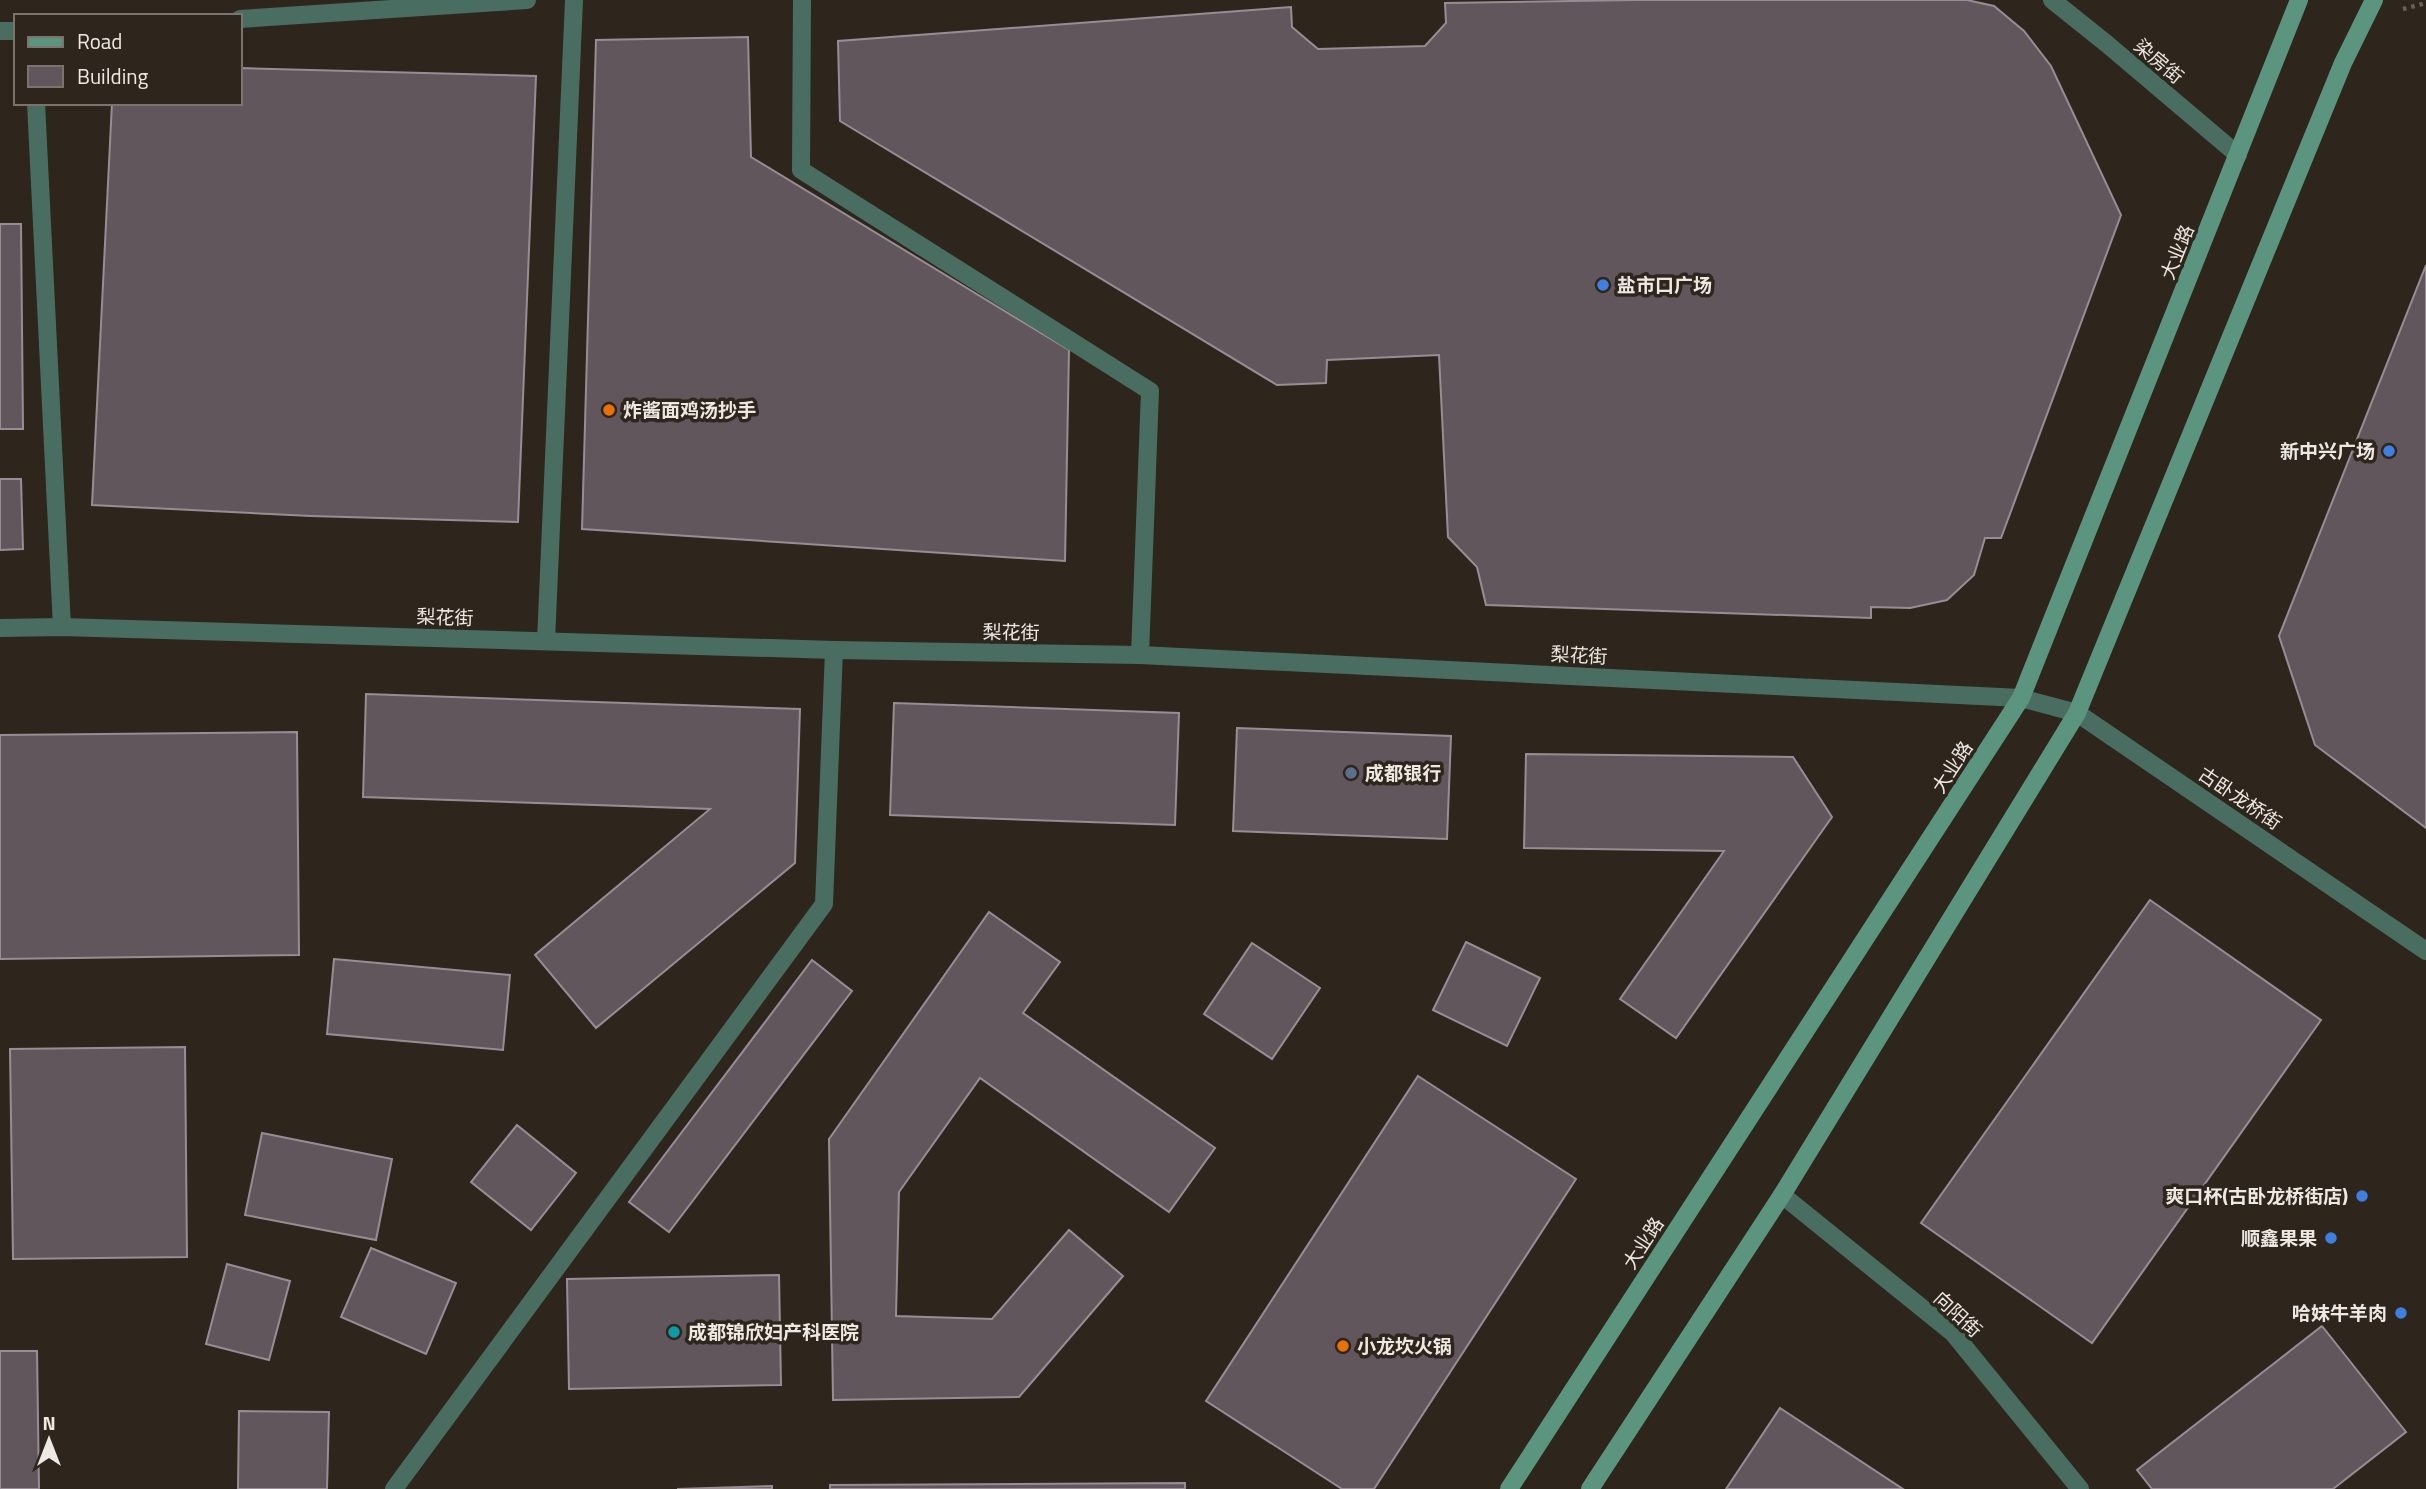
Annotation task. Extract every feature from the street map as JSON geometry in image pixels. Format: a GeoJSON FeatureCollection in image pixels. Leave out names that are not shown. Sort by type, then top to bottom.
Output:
{"type":"FeatureCollection","features":[{"type":"Feature","properties":{"kind":"main road","name":"大业路"},"geometry":{"type":"LineString","coordinates":[[1509,1489],[2021,698],[2300,0]]}},
{"type":"Feature","properties":{"kind":"main road"},"geometry":{"type":"LineString","coordinates":[[1590,1489],[1782,1195],[2077,713],[2343,63],[2374,0]]}},
{"type":"Feature","properties":{"kind":"street"},"geometry":{"type":"LineString","coordinates":[[242,19],[527,0]]}},
{"type":"Feature","properties":{"kind":"street"},"geometry":{"type":"LineString","coordinates":[[546,641],[574,0]]}},
{"type":"Feature","properties":{"kind":"street"},"geometry":{"type":"LineString","coordinates":[[802,0],[801,170],[1150,391],[1140,655]]}},
{"type":"Feature","properties":{"kind":"street","name":"染房街"},"geometry":{"type":"LineString","coordinates":[[2052,0],[2238,155]]}},
{"type":"Feature","properties":{"kind":"street"},"geometry":{"type":"LineString","coordinates":[[36,105],[62,627]]}},
{"type":"Feature","properties":{"kind":"street","name":"梨花街"},"geometry":{"type":"LineString","coordinates":[[0,628],[62,627],[834,650],[1140,655],[2021,698]]}},
{"type":"Feature","properties":{"kind":"street"},"geometry":{"type":"LineString","coordinates":[[394,1489],[824,904],[834,650]]}},
{"type":"Feature","properties":{"kind":"street","name":"古卧龙桥街"},"geometry":{"type":"LineString","coordinates":[[2021,698],[2077,713],[2426,951]]}},
{"type":"Feature","properties":{"kind":"street","name":"向阳街"},"geometry":{"type":"LineString","coordinates":[[1782,1195],[1953,1333],[2080,1489]]}},
{"type":"Feature","properties":{"kind":"building","name":"盐市口广场"},"geometry":{"type":"Polygon","coordinates":[[[1967,0],[1994,6],[2024,31],[2051,66],[2121,215],[2001,538],[1985,538],[1974,575],[1947,600],[1910,608],[1871,607],[1871,618],[1486,605],[1477,567],[1448,537],[1439,355],[1327,360],[1326,383],[1277,385],[840,121],[838,41],[1291,7],[1292,27],[1318,49],[1425,46],[1446,23],[1445,3],[1967,0]]]}},
{"type":"Feature","properties":{"kind":"building"},"geometry":{"type":"Polygon","coordinates":[[[748,37],[751,157],[1069,350],[1065,561],[582,529],[596,40],[748,37]]]}},
{"type":"Feature","properties":{"kind":"building"},"geometry":{"type":"Polygon","coordinates":[[[242,68],[536,76],[518,522],[311,516],[92,505],[112,105],[242,105],[242,68]]]}},
{"type":"Feature","properties":{"kind":"building"},"geometry":{"type":"Polygon","coordinates":[[[0,224],[21,224],[23,429],[0,429],[0,224]]]}},
{"type":"Feature","properties":{"kind":"building","name":"新中兴广场"},"geometry":{"type":"Polygon","coordinates":[[[2426,265],[2426,828],[2315,745],[2279,636],[2426,265]]]}},
{"type":"Feature","properties":{"kind":"building"},"geometry":{"type":"Polygon","coordinates":[[[0,479],[21,479],[23,549],[0,550],[0,479]]]}},
{"type":"Feature","properties":{"kind":"building"},"geometry":{"type":"Polygon","coordinates":[[[366,694],[800,709],[795,863],[596,1028],[535,955],[710,809],[363,797],[366,694]]]}},
{"type":"Feature","properties":{"kind":"building"},"geometry":{"type":"Polygon","coordinates":[[[894,703],[1179,713],[1175,825],[890,815],[894,703]]]}},
{"type":"Feature","properties":{"kind":"building"},"geometry":{"type":"Polygon","coordinates":[[[1237,728],[1451,736],[1447,839],[1233,831],[1237,728]]]}},
{"type":"Feature","properties":{"kind":"building"},"geometry":{"type":"Polygon","coordinates":[[[297,732],[299,955],[0,959],[0,735],[297,732]]]}},
{"type":"Feature","properties":{"kind":"building"},"geometry":{"type":"Polygon","coordinates":[[[1526,754],[1793,757],[1832,817],[1676,1038],[1620,999],[1724,851],[1524,848],[1526,754]]]}},
{"type":"Feature","properties":{"kind":"building"},"geometry":{"type":"Polygon","coordinates":[[[2150,900],[2321,1020],[2092,1343],[1921,1223],[2150,900]]]}},
{"type":"Feature","properties":{"kind":"building"},"geometry":{"type":"Polygon","coordinates":[[[989,912],[1060,962],[1023,1013],[1215,1148],[1169,1212],[980,1078],[899,1192],[896,1316],[992,1319],[1069,1230],[1123,1276],[1019,1397],[833,1400],[829,1139],[989,912]]]}},
{"type":"Feature","properties":{"kind":"building"},"geometry":{"type":"Polygon","coordinates":[[[1466,942],[1540,978],[1507,1046],[1433,1010],[1466,942]]]}},
{"type":"Feature","properties":{"kind":"building"},"geometry":{"type":"Polygon","coordinates":[[[1252,943],[1320,988],[1272,1059],[1204,1014],[1252,943]]]}},
{"type":"Feature","properties":{"kind":"building"},"geometry":{"type":"Polygon","coordinates":[[[334,959],[510,975],[503,1050],[327,1034],[334,959]]]}},
{"type":"Feature","properties":{"kind":"building"},"geometry":{"type":"Polygon","coordinates":[[[812,960],[852,991],[669,1232],[629,1202],[812,960]]]}},
{"type":"Feature","properties":{"kind":"building"},"geometry":{"type":"Polygon","coordinates":[[[185,1047],[187,1257],[13,1259],[10,1049],[185,1047]]]}},
{"type":"Feature","properties":{"kind":"building"},"geometry":{"type":"Polygon","coordinates":[[[1418,1076],[1576,1179],[1374,1489],[1342,1489],[1206,1401],[1418,1076]]]}},
{"type":"Feature","properties":{"kind":"building"},"geometry":{"type":"Polygon","coordinates":[[[517,1125],[576,1173],[531,1230],[471,1182],[517,1125]]]}},
{"type":"Feature","properties":{"kind":"building"},"geometry":{"type":"Polygon","coordinates":[[[262,1133],[392,1159],[376,1240],[245,1215],[262,1133]]]}},
{"type":"Feature","properties":{"kind":"building"},"geometry":{"type":"Polygon","coordinates":[[[371,1248],[456,1283],[426,1354],[341,1317],[371,1248]]]}},
{"type":"Feature","properties":{"kind":"building"},"geometry":{"type":"Polygon","coordinates":[[[227,1264],[290,1281],[269,1360],[206,1344],[227,1264]]]}},
{"type":"Feature","properties":{"kind":"building","name":"成都锦欣妇产科医院"},"geometry":{"type":"Polygon","coordinates":[[[779,1275],[781,1385],[569,1389],[567,1279],[779,1275]]]}},
{"type":"Feature","properties":{"kind":"building"},"geometry":{"type":"Polygon","coordinates":[[[2322,1326],[2406,1432],[2333,1489],[2152,1489],[2137,1470],[2322,1326]]]}},
{"type":"Feature","properties":{"kind":"building"},"geometry":{"type":"Polygon","coordinates":[[[0,1351],[37,1351],[39,1489],[0,1489],[0,1351]]]}},
{"type":"Feature","properties":{"kind":"building"},"geometry":{"type":"Polygon","coordinates":[[[1780,1408],[1903,1489],[1726,1489],[1780,1408]]]}},
{"type":"Feature","properties":{"kind":"building"},"geometry":{"type":"Polygon","coordinates":[[[239,1411],[329,1412],[327,1489],[238,1489],[239,1411]]]}},
{"type":"Feature","properties":{"kind":"building"},"geometry":{"type":"Polygon","coordinates":[[[1185,1483],[1185,1489],[830,1489],[830,1485],[1185,1483]]]}},
{"type":"Feature","properties":{"kind":"building"},"geometry":{"type":"Polygon","coordinates":[[[772,1486],[772,1489],[677,1489],[772,1486]]]}},
{"type":"Feature","properties":{"kind":"place","name":"盐市口广场"},"geometry":{"type":"Point","coordinates":[1603,285]}},
{"type":"Feature","properties":{"kind":"place","name":"炸酱面鸡汤抄手"},"geometry":{"type":"Point","coordinates":[609,410]}},
{"type":"Feature","properties":{"kind":"place","name":"新中兴广场"},"geometry":{"type":"Point","coordinates":[2389,451]}},
{"type":"Feature","properties":{"kind":"place","name":"成都银行"},"geometry":{"type":"Point","coordinates":[1351,773]}},
{"type":"Feature","properties":{"kind":"place","name":"爽口杯(古卧龙桥街店)"},"geometry":{"type":"Point","coordinates":[2362,1196]}},
{"type":"Feature","properties":{"kind":"place","name":"顺鑫果果"},"geometry":{"type":"Point","coordinates":[2331,1238]}},
{"type":"Feature","properties":{"kind":"place","name":"哈妹牛羊肉"},"geometry":{"type":"Point","coordinates":[2401,1313]}},
{"type":"Feature","properties":{"kind":"place","name":"成都锦欣妇产科医院"},"geometry":{"type":"Point","coordinates":[674,1332]}},
{"type":"Feature","properties":{"kind":"place","name":"小龙坎火锅"},"geometry":{"type":"Point","coordinates":[1343,1346]}}]}
